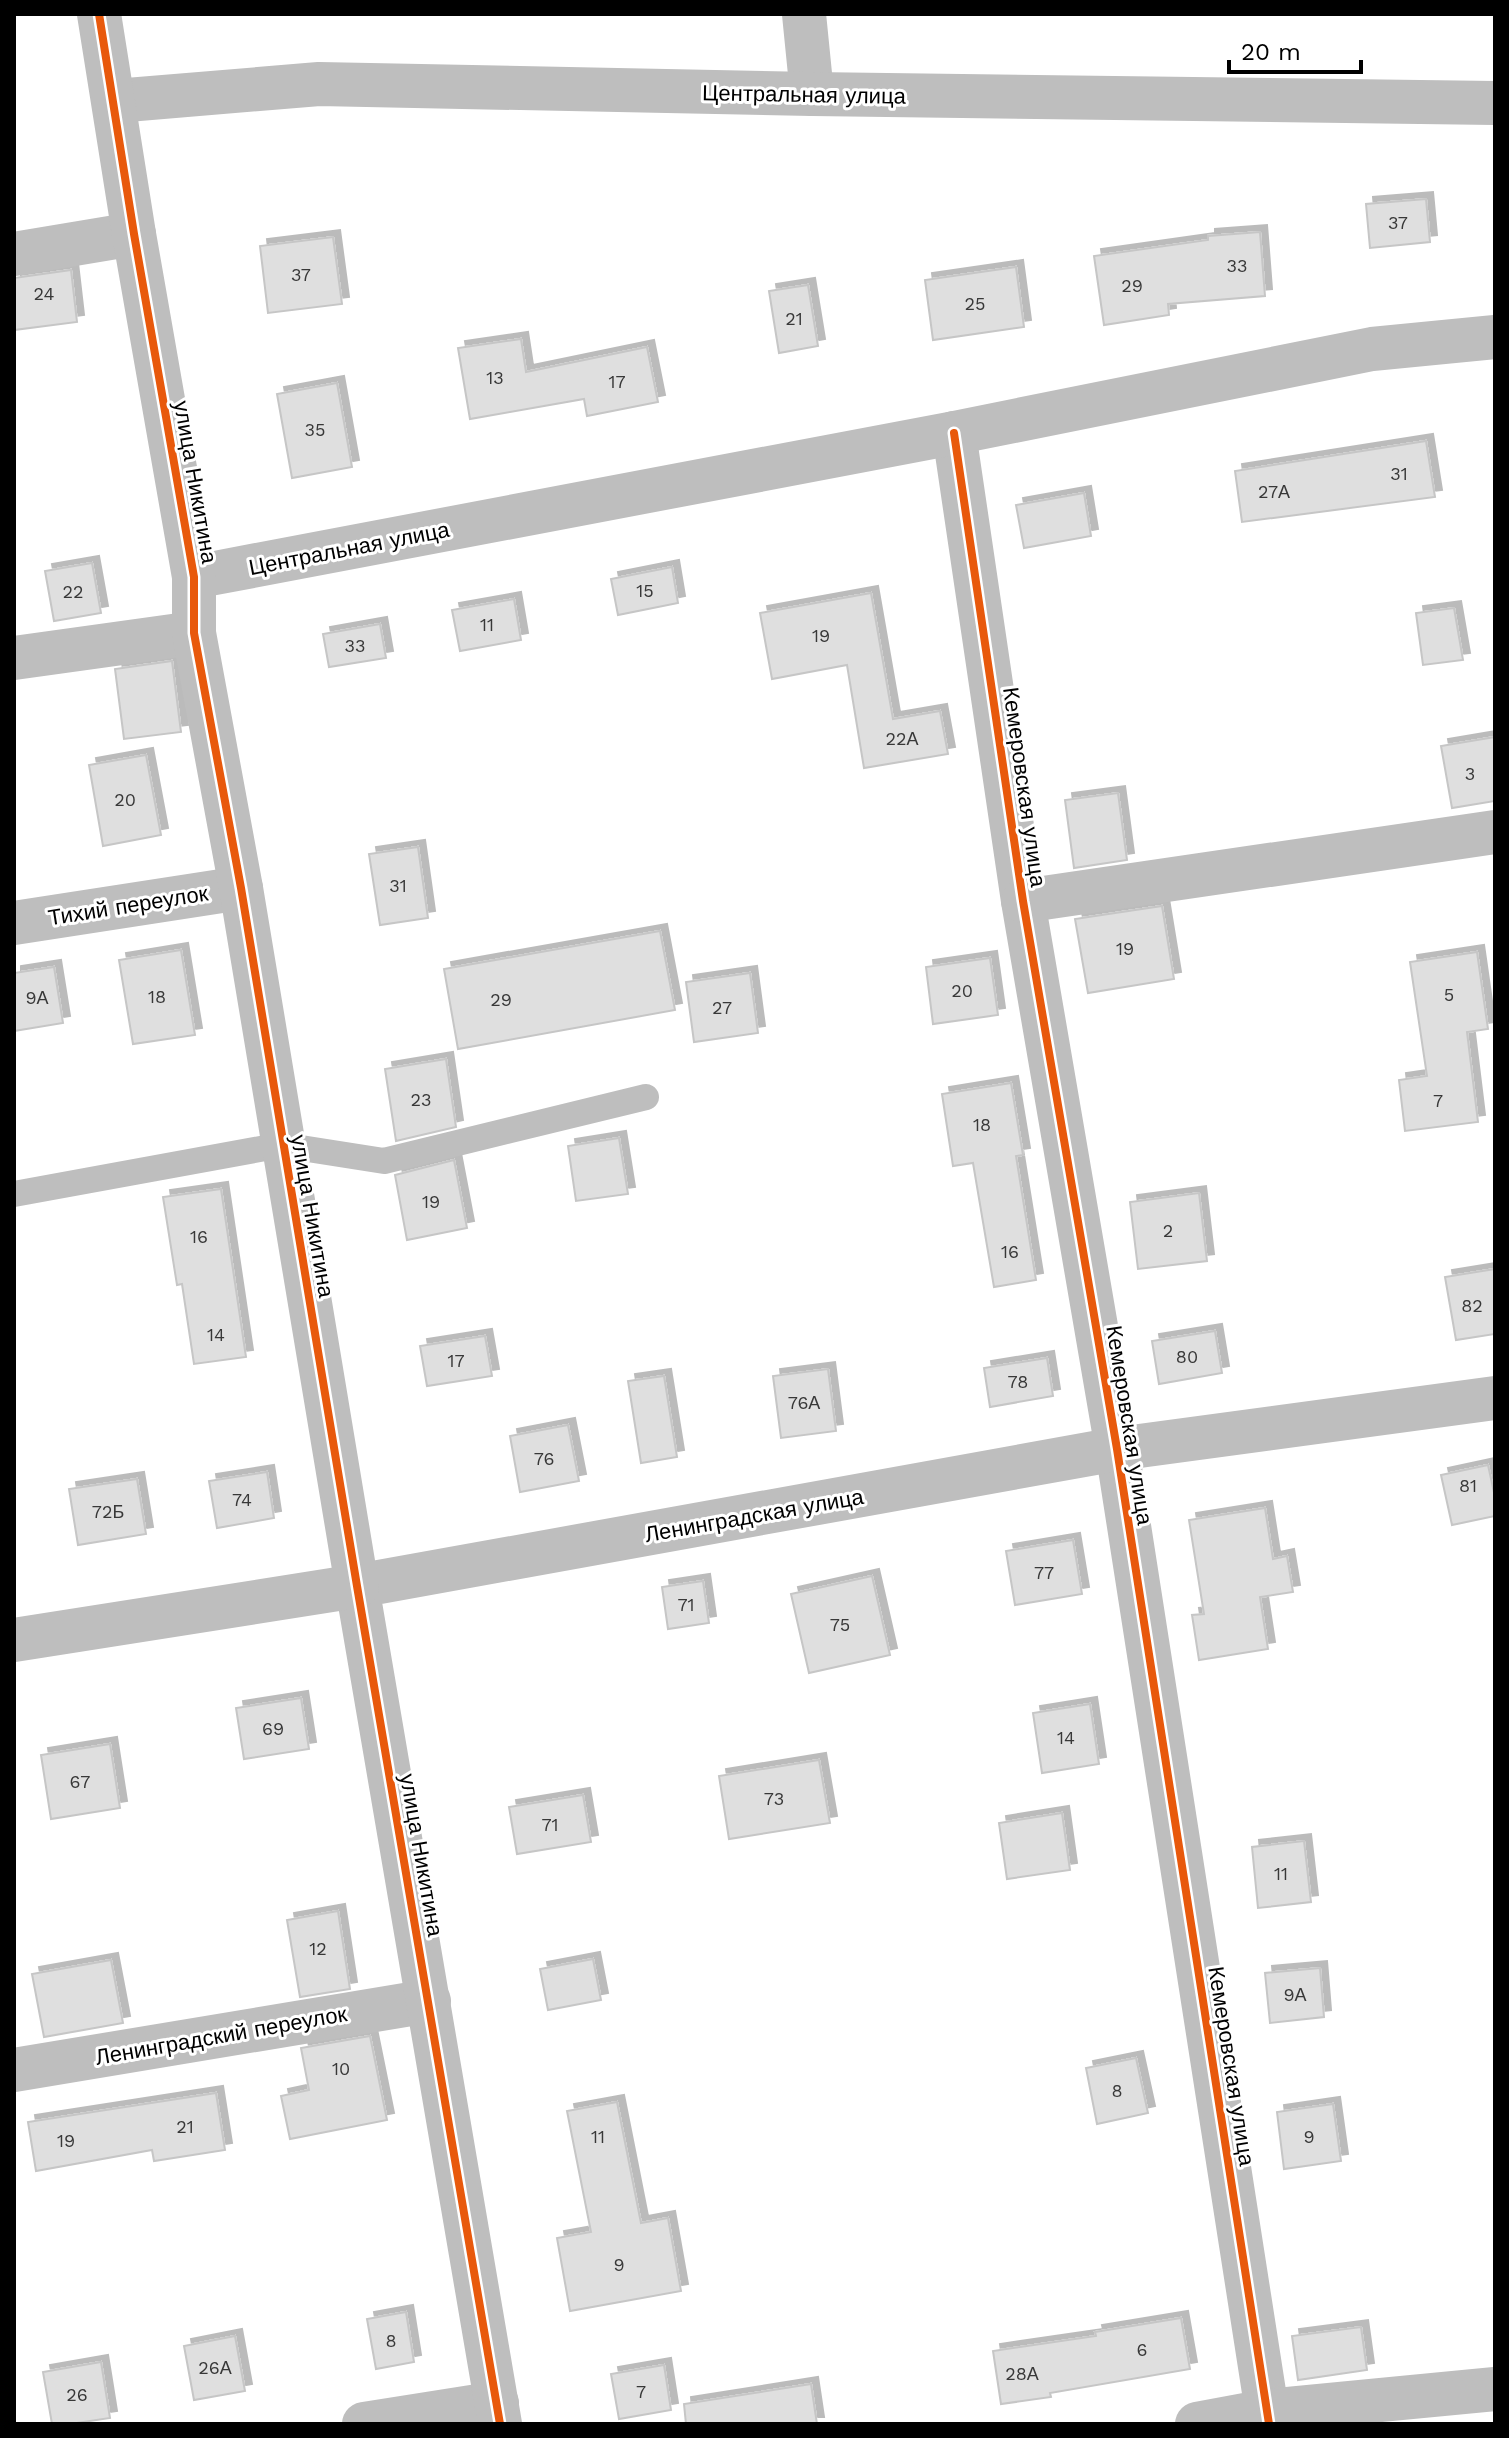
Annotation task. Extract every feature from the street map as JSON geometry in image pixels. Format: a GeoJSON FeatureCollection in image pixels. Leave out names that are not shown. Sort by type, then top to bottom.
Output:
{"type":"FeatureCollection","features":[{"type":"Feature","properties":{"kind":"street","name":"улица Никитина"},"geometry":{"type":"LineString","coordinates":[[99,14],[194,577],[194,633],[241,888],[498,2414]]}},
{"type":"Feature","properties":{"kind":"street"},"geometry":{"type":"LineString","coordinates":[[804,14],[812,94]]}},
{"type":"Feature","properties":{"kind":"street","name":"Центральная улица"},"geometry":{"type":"LineString","coordinates":[[115,101],[319,84],[1495,103]]}},
{"type":"Feature","properties":{"kind":"street"},"geometry":{"type":"LineString","coordinates":[[14,254],[134,234]]}},
{"type":"Feature","properties":{"kind":"street","name":"Центральная улица"},"geometry":{"type":"LineString","coordinates":[[194,577],[954,433],[1372,349],[1495,337]]}},
{"type":"Feature","properties":{"kind":"street","name":"Кемеровская улица"},"geometry":{"type":"LineString","coordinates":[[954,433],[1023,901],[1117,1449],[1268,2417]]}},
{"type":"Feature","properties":{"kind":"street"},"geometry":{"type":"LineString","coordinates":[[14,658],[194,633]]}},
{"type":"Feature","properties":{"kind":"street"},"geometry":{"type":"LineString","coordinates":[[1023,901],[1495,832]]}},
{"type":"Feature","properties":{"kind":"street","name":"Тихий переулок"},"geometry":{"type":"LineString","coordinates":[[14,923],[241,888]]}},
{"type":"Feature","properties":{"kind":"street","name":"Ленинградская улица"},"geometry":{"type":"LineString","coordinates":[[14,1640],[357,1586],[1117,1449],[1495,1398]]}},
{"type":"Feature","properties":{"kind":"street","name":"Ленинградский переулок"},"geometry":{"type":"LineString","coordinates":[[14,2070],[429,2001]]}},
{"type":"Feature","properties":{"kind":"street"},"geometry":{"type":"LineString","coordinates":[[1197,2424],[1495,2389]]}},
{"type":"Feature","properties":{"kind":"street"},"geometry":{"type":"LineString","coordinates":[[364,2424],[498,2414]]}},
{"type":"Feature","properties":{"kind":"lane"},"geometry":{"type":"LineString","coordinates":[[14,1194],[282,1145],[384,1161],[646,1097]]}},
{"type":"Feature","properties":{"kind":"building"},"geometry":{"type":"Polygon","coordinates":[[[1426,199],[1430,242],[1370,248],[1366,204],[1426,199]]]}},
{"type":"Feature","properties":{"kind":"building"},"geometry":{"type":"Polygon","coordinates":[[[1260,232],[1265,296],[1168,304],[1169,315],[1104,325],[1094,256],[1208,240],[1208,236],[1260,232]]]}},
{"type":"Feature","properties":{"kind":"building"},"geometry":{"type":"Polygon","coordinates":[[[333,237],[342,304],[268,313],[260,246],[333,237]]]}},
{"type":"Feature","properties":{"kind":"building"},"geometry":{"type":"Polygon","coordinates":[[[1016,267],[1024,327],[933,340],[925,280],[1016,267]]]}},
{"type":"Feature","properties":{"kind":"building"},"geometry":{"type":"Polygon","coordinates":[[[71,270],[77,322],[14,330],[14,278],[71,270]]]}},
{"type":"Feature","properties":{"kind":"building"},"geometry":{"type":"Polygon","coordinates":[[[808,285],[818,346],[779,353],[769,291],[808,285]]]}},
{"type":"Feature","properties":{"kind":"building"},"geometry":{"type":"Polygon","coordinates":[[[521,339],[526,372],[647,347],[658,402],[587,416],[584,399],[470,419],[458,348],[521,339]]]}},
{"type":"Feature","properties":{"kind":"building"},"geometry":{"type":"Polygon","coordinates":[[[337,383],[352,467],[292,478],[277,394],[337,383]]]}},
{"type":"Feature","properties":{"kind":"building"},"geometry":{"type":"Polygon","coordinates":[[[1426,441],[1435,497],[1242,522],[1235,471],[1426,441]]]}},
{"type":"Feature","properties":{"kind":"building"},"geometry":{"type":"Polygon","coordinates":[[[1084,493],[1091,536],[1024,548],[1016,505],[1084,493]]]}},
{"type":"Feature","properties":{"kind":"building"},"geometry":{"type":"Polygon","coordinates":[[[92,563],[101,613],[54,621],[45,571],[92,563]]]}},
{"type":"Feature","properties":{"kind":"building"},"geometry":{"type":"Polygon","coordinates":[[[672,567],[678,603],[618,615],[611,579],[672,567]]]}},
{"type":"Feature","properties":{"kind":"building"},"geometry":{"type":"Polygon","coordinates":[[[871,593],[893,719],[940,711],[948,754],[864,768],[847,665],[772,679],[760,613],[871,593]]]}},
{"type":"Feature","properties":{"kind":"building"},"geometry":{"type":"Polygon","coordinates":[[[514,599],[521,640],[460,651],[452,610],[514,599]]]}},
{"type":"Feature","properties":{"kind":"building"},"geometry":{"type":"Polygon","coordinates":[[[1454,608],[1463,660],[1423,665],[1416,613],[1454,608]]]}},
{"type":"Feature","properties":{"kind":"building"},"geometry":{"type":"Polygon","coordinates":[[[380,624],[386,658],[329,667],[323,634],[380,624]]]}},
{"type":"Feature","properties":{"kind":"building"},"geometry":{"type":"Polygon","coordinates":[[[172,661],[181,732],[124,739],[115,669],[172,661]]]}},
{"type":"Feature","properties":{"kind":"building"},"geometry":{"type":"Polygon","coordinates":[[[1495,737],[1495,801],[1452,808],[1441,746],[1495,737]]]}},
{"type":"Feature","properties":{"kind":"building"},"geometry":{"type":"Polygon","coordinates":[[[146,755],[161,835],[103,846],[89,765],[146,755]]]}},
{"type":"Feature","properties":{"kind":"building"},"geometry":{"type":"Polygon","coordinates":[[[1118,793],[1127,860],[1074,868],[1065,800],[1118,793]]]}},
{"type":"Feature","properties":{"kind":"building"},"geometry":{"type":"Polygon","coordinates":[[[418,847],[428,918],[380,925],[369,854],[418,847]]]}},
{"type":"Feature","properties":{"kind":"building"},"geometry":{"type":"Polygon","coordinates":[[[1162,906],[1174,979],[1088,993],[1075,919],[1162,906]]]}},
{"type":"Feature","properties":{"kind":"building"},"geometry":{"type":"Polygon","coordinates":[[[660,931],[675,1010],[458,1049],[444,969],[660,931]]]}},
{"type":"Feature","properties":{"kind":"building"},"geometry":{"type":"Polygon","coordinates":[[[181,950],[195,1035],[133,1044],[119,960],[181,950]]]}},
{"type":"Feature","properties":{"kind":"building"},"geometry":{"type":"Polygon","coordinates":[[[1477,952],[1488,1029],[1467,1032],[1478,1122],[1405,1131],[1399,1080],[1427,1076],[1410,962],[1477,952]]]}},
{"type":"Feature","properties":{"kind":"building"},"geometry":{"type":"Polygon","coordinates":[[[990,958],[998,1015],[933,1024],[926,967],[990,958]]]}},
{"type":"Feature","properties":{"kind":"building"},"geometry":{"type":"Polygon","coordinates":[[[54,967],[63,1023],[14,1031],[14,973],[54,967]]]}},
{"type":"Feature","properties":{"kind":"building"},"geometry":{"type":"Polygon","coordinates":[[[750,973],[758,1033],[694,1042],[686,982],[750,973]]]}},
{"type":"Feature","properties":{"kind":"building"},"geometry":{"type":"Polygon","coordinates":[[[446,1059],[456,1127],[396,1141],[385,1069],[446,1059]]]}},
{"type":"Feature","properties":{"kind":"building"},"geometry":{"type":"Polygon","coordinates":[[[1011,1083],[1023,1155],[1016,1156],[1036,1280],[994,1287],[973,1163],[953,1166],[942,1094],[1011,1083]]]}},
{"type":"Feature","properties":{"kind":"building"},"geometry":{"type":"Polygon","coordinates":[[[619,1138],[628,1194],[576,1201],[568,1146],[619,1138]]]}},
{"type":"Feature","properties":{"kind":"building"},"geometry":{"type":"Polygon","coordinates":[[[454,1160],[467,1228],[407,1240],[395,1175],[454,1160]]]}},
{"type":"Feature","properties":{"kind":"building"},"geometry":{"type":"Polygon","coordinates":[[[221,1189],[246,1357],[194,1364],[182,1284],[177,1285],[163,1197],[221,1189]]]}},
{"type":"Feature","properties":{"kind":"building"},"geometry":{"type":"Polygon","coordinates":[[[1199,1193],[1207,1261],[1138,1269],[1130,1202],[1199,1193]]]}},
{"type":"Feature","properties":{"kind":"building"},"geometry":{"type":"Polygon","coordinates":[[[1495,1269],[1495,1334],[1456,1340],[1445,1277],[1495,1269]]]}},
{"type":"Feature","properties":{"kind":"building"},"geometry":{"type":"Polygon","coordinates":[[[1215,1331],[1222,1373],[1159,1384],[1152,1341],[1215,1331]]]}},
{"type":"Feature","properties":{"kind":"building"},"geometry":{"type":"Polygon","coordinates":[[[485,1336],[492,1376],[427,1386],[420,1346],[485,1336]]]}},
{"type":"Feature","properties":{"kind":"building"},"geometry":{"type":"Polygon","coordinates":[[[1047,1358],[1053,1396],[990,1407],[984,1368],[1047,1358]]]}},
{"type":"Feature","properties":{"kind":"building"},"geometry":{"type":"Polygon","coordinates":[[[828,1369],[836,1431],[781,1438],[773,1376],[828,1369]]]}},
{"type":"Feature","properties":{"kind":"building"},"geometry":{"type":"Polygon","coordinates":[[[664,1376],[677,1457],[641,1463],[628,1381],[664,1376]]]}},
{"type":"Feature","properties":{"kind":"building"},"geometry":{"type":"Polygon","coordinates":[[[568,1425],[579,1481],[520,1492],[510,1436],[568,1425]]]}},
{"type":"Feature","properties":{"kind":"building"},"geometry":{"type":"Polygon","coordinates":[[[1488,1465],[1495,1497],[1495,1516],[1452,1525],[1441,1475],[1488,1465]]]}},
{"type":"Feature","properties":{"kind":"building"},"geometry":{"type":"Polygon","coordinates":[[[267,1472],[274,1518],[217,1528],[209,1481],[267,1472]]]}},
{"type":"Feature","properties":{"kind":"building"},"geometry":{"type":"Polygon","coordinates":[[[137,1479],[146,1534],[78,1545],[69,1489],[137,1479]]]}},
{"type":"Feature","properties":{"kind":"building"},"geometry":{"type":"Polygon","coordinates":[[[1265,1508],[1273,1559],[1287,1556],[1293,1592],[1260,1597],[1268,1649],[1199,1660],[1192,1615],[1204,1614],[1189,1520],[1265,1508]]]}},
{"type":"Feature","properties":{"kind":"building"},"geometry":{"type":"Polygon","coordinates":[[[1073,1540],[1082,1594],[1015,1605],[1006,1551],[1073,1540]]]}},
{"type":"Feature","properties":{"kind":"building"},"geometry":{"type":"Polygon","coordinates":[[[872,1576],[890,1655],[809,1673],[791,1594],[872,1576]]]}},
{"type":"Feature","properties":{"kind":"building"},"geometry":{"type":"Polygon","coordinates":[[[703,1581],[709,1623],[668,1629],[662,1587],[703,1581]]]}},
{"type":"Feature","properties":{"kind":"building"},"geometry":{"type":"Polygon","coordinates":[[[301,1698],[309,1749],[244,1759],[236,1708],[301,1698]]]}},
{"type":"Feature","properties":{"kind":"building"},"geometry":{"type":"Polygon","coordinates":[[[1090,1704],[1099,1764],[1042,1773],[1033,1713],[1090,1704]]]}},
{"type":"Feature","properties":{"kind":"building"},"geometry":{"type":"Polygon","coordinates":[[[110,1744],[120,1808],[51,1819],[41,1755],[110,1744]]]}},
{"type":"Feature","properties":{"kind":"building"},"geometry":{"type":"Polygon","coordinates":[[[819,1760],[830,1823],[729,1839],[719,1776],[819,1760]]]}},
{"type":"Feature","properties":{"kind":"building"},"geometry":{"type":"Polygon","coordinates":[[[583,1795],[591,1842],[517,1854],[509,1807],[583,1795]]]}},
{"type":"Feature","properties":{"kind":"building"},"geometry":{"type":"Polygon","coordinates":[[[1062,1813],[1070,1870],[1007,1879],[999,1823],[1062,1813]]]}},
{"type":"Feature","properties":{"kind":"building"},"geometry":{"type":"Polygon","coordinates":[[[1304,1841],[1311,1902],[1258,1908],[1252,1847],[1304,1841]]]}},
{"type":"Feature","properties":{"kind":"building"},"geometry":{"type":"Polygon","coordinates":[[[338,1911],[350,1989],[300,1997],[287,1920],[338,1911]]]}},
{"type":"Feature","properties":{"kind":"building"},"geometry":{"type":"Polygon","coordinates":[[[593,1959],[601,2000],[548,2010],[540,1969],[593,1959]]]}},
{"type":"Feature","properties":{"kind":"building"},"geometry":{"type":"Polygon","coordinates":[[[111,1960],[123,2023],[44,2037],[32,1974],[111,1960]]]}},
{"type":"Feature","properties":{"kind":"building"},"geometry":{"type":"Polygon","coordinates":[[[1320,1968],[1324,2017],[1270,2023],[1265,1973],[1320,1968]]]}},
{"type":"Feature","properties":{"kind":"building"},"geometry":{"type":"Polygon","coordinates":[[[370,2036],[387,2120],[290,2139],[281,2096],[309,2090],[301,2048],[370,2036]]]}},
{"type":"Feature","properties":{"kind":"building"},"geometry":{"type":"Polygon","coordinates":[[[1136,2058],[1148,2113],[1097,2124],[1086,2068],[1136,2058]]]}},
{"type":"Feature","properties":{"kind":"building"},"geometry":{"type":"Polygon","coordinates":[[[216,2093],[225,2150],[154,2161],[152,2150],[36,2171],[28,2122],[216,2093]]]}},
{"type":"Feature","properties":{"kind":"building"},"geometry":{"type":"Polygon","coordinates":[[[617,2102],[641,2223],[668,2218],[681,2291],[570,2311],[557,2238],[591,2232],[567,2111],[617,2102]]]}},
{"type":"Feature","properties":{"kind":"building"},"geometry":{"type":"Polygon","coordinates":[[[1333,2104],[1341,2161],[1284,2169],[1277,2112],[1333,2104]]]}},
{"type":"Feature","properties":{"kind":"building"},"geometry":{"type":"Polygon","coordinates":[[[406,2312],[414,2362],[376,2369],[367,2319],[406,2312]]]}},
{"type":"Feature","properties":{"kind":"building"},"geometry":{"type":"Polygon","coordinates":[[[1181,2318],[1190,2369],[1001,2404],[993,2351],[1096,2336],[1095,2332],[1181,2318]]]}},
{"type":"Feature","properties":{"kind":"building"},"geometry":{"type":"Polygon","coordinates":[[[1361,2327],[1367,2370],[1298,2380],[1292,2336],[1361,2327]]]}},
{"type":"Feature","properties":{"kind":"building"},"geometry":{"type":"Polygon","coordinates":[[[235,2336],[245,2391],[194,2400],[184,2346],[235,2336]]]}},
{"type":"Feature","properties":{"kind":"building"},"geometry":{"type":"Polygon","coordinates":[[[101,2362],[110,2418],[52,2424],[43,2372],[101,2362]]]}},
{"type":"Feature","properties":{"kind":"building"},"geometry":{"type":"Polygon","coordinates":[[[664,2365],[671,2410],[619,2419],[611,2374],[664,2365]]]}},
{"type":"Feature","properties":{"kind":"building"},"geometry":{"type":"Polygon","coordinates":[[[811,2384],[817,2424],[686,2424],[684,2404],[811,2384]]]}},
{"type":"Feature","properties":{"kind":"cycle path"},"geometry":{"type":"LineString","coordinates":[[99,14],[194,577],[194,633],[241,888],[500,2424]]}},
{"type":"Feature","properties":{"kind":"cycle path"},"geometry":{"type":"LineString","coordinates":[[954,433],[1023,901],[1117,1449],[1269,2424]]}}]}
